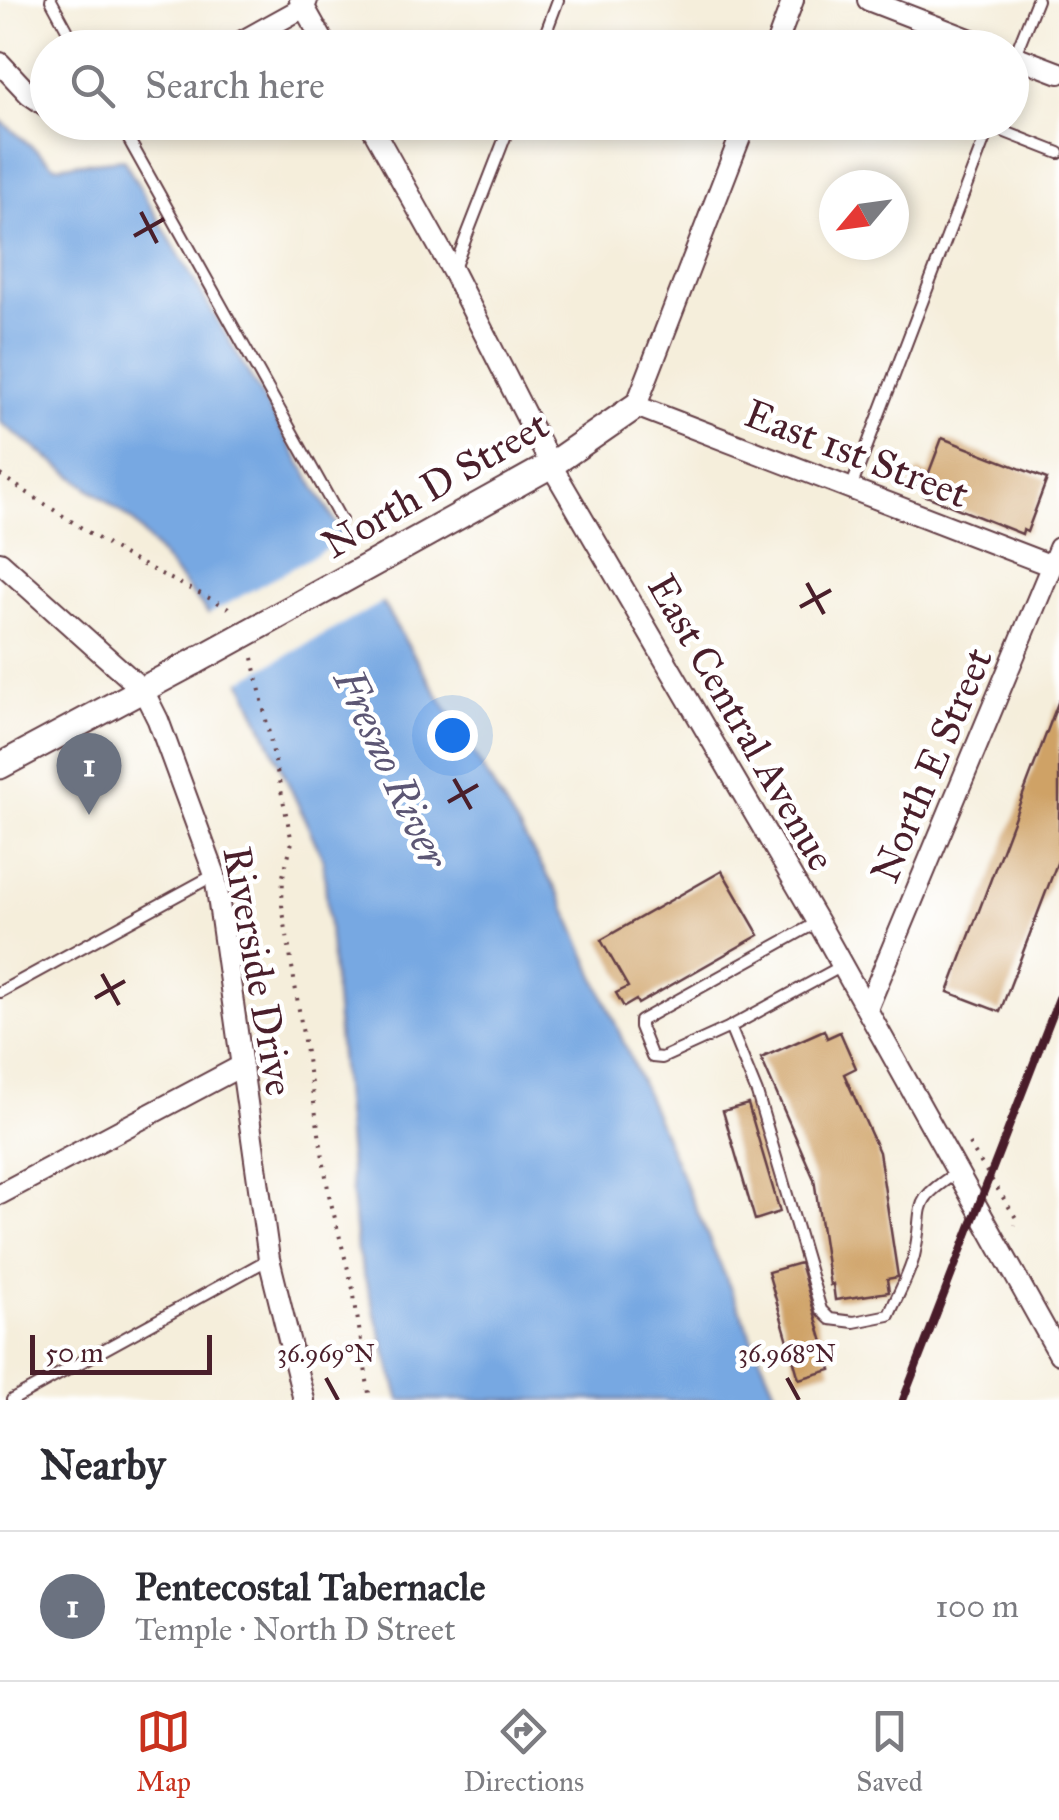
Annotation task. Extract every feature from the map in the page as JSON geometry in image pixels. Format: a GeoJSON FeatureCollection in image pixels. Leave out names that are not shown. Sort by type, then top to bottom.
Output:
{"type":"FeatureCollection","features":[{"type":"Feature","properties":{"kind":"street"},"geometry":{"type":"LineString","coordinates":[[782,30],[794,0]]}},
{"type":"Feature","properties":{"kind":"street"},"geometry":{"type":"LineString","coordinates":[[868,0],[946,30]]}},
{"type":"Feature","properties":{"kind":"street"},"geometry":{"type":"LineString","coordinates":[[259,30],[304,2],[318,30]]}},
{"type":"Feature","properties":{"kind":"street"},"geometry":{"type":"LineString","coordinates":[[0,64],[30,95]]}},
{"type":"Feature","properties":{"kind":"street"},"geometry":{"type":"LineString","coordinates":[[1029,64],[1059,73]]}},
{"type":"Feature","properties":{"kind":"street","name":"East Central Avenue"},"geometry":{"type":"LineString","coordinates":[[379,140],[453,272],[551,465],[818,922],[1059,1354]]}},
{"type":"Feature","properties":{"kind":"street"},"geometry":{"type":"LineString","coordinates":[[636,406],[739,140]]}},
{"type":"Feature","properties":{"kind":"street","name":"North D Street"},"geometry":{"type":"LineString","coordinates":[[0,766],[551,465],[636,406]]}},
{"type":"Feature","properties":{"kind":"street","name":"East 1st Street"},"geometry":{"type":"LineString","coordinates":[[636,406],[850,488],[1056,557]]}},
{"type":"Feature","properties":{"kind":"street","name":"North E Street"},"geometry":{"type":"LineString","coordinates":[[867,1009],[1056,557]]}},
{"type":"Feature","properties":{"kind":"street","name":"Riverside Drive"},"geometry":{"type":"LineString","coordinates":[[1,564],[143,690],[158,720],[215,874],[268,1259],[304,1400]]}},
{"type":"Feature","properties":{"kind":"street"},"geometry":{"type":"LineString","coordinates":[[0,1194],[241,1066]]}},
{"type":"Feature","properties":{"kind":"lane"},"geometry":{"type":"LineString","coordinates":[[51,0],[68,30]]}},
{"type":"Feature","properties":{"kind":"lane"},"geometry":{"type":"LineString","coordinates":[[547,30],[558,0]]}},
{"type":"Feature","properties":{"kind":"lane"},"geometry":{"type":"LineString","coordinates":[[1024,30],[1037,0]]}},
{"type":"Feature","properties":{"kind":"lane"},"geometry":{"type":"LineString","coordinates":[[129,140],[341,520]]}},
{"type":"Feature","properties":{"kind":"lane"},"geometry":{"type":"LineString","coordinates":[[453,272],[504,140]]}},
{"type":"Feature","properties":{"kind":"lane"},"geometry":{"type":"LineString","coordinates":[[850,488],[984,140]]}},
{"type":"Feature","properties":{"kind":"lane"},"geometry":{"type":"LineString","coordinates":[[1028,140],[1059,153]]}},
{"type":"Feature","properties":{"kind":"lane"},"geometry":{"type":"LineString","coordinates":[[0,992],[215,874]]}},
{"type":"Feature","properties":{"kind":"lane"},"geometry":{"type":"LineString","coordinates":[[818,922],[640,1021],[652,1057],[662,1058],[730,1026],[842,965]]}},
{"type":"Feature","properties":{"kind":"lane"},"geometry":{"type":"LineString","coordinates":[[730,1026],[757,1093],[822,1310],[830,1319],[854,1322],[890,1314],[913,1259],[922,1203],[930,1190],[958,1172]]}},
{"type":"Feature","properties":{"kind":"lane"},"geometry":{"type":"LineString","coordinates":[[12,1400],[268,1259]]}},
{"type":"Feature","properties":{"kind":"path"},"geometry":{"type":"LineString","coordinates":[[0,476],[125,556],[227,606],[240,620]]}},
{"type":"Feature","properties":{"kind":"path"},"geometry":{"type":"LineString","coordinates":[[252,651],[292,842],[283,876],[282,905],[329,1195],[353,1290],[370,1400]]}},
{"type":"Feature","properties":{"kind":"path"},"geometry":{"type":"LineString","coordinates":[[960,1130],[1016,1218],[1015,1225]]}},
{"type":"Feature","properties":{"kind":"water","name":"Fresno River"},"geometry":{"type":"Polygon","coordinates":[[[0,120],[55,166],[123,159],[390,616],[560,896],[779,1400],[400,1400],[357,1250],[323,859],[214,621],[133,521],[0,422],[0,120]]]}},
{"type":"Feature","properties":{"kind":"pier"},"geometry":{"type":"Polygon","coordinates":[[[349,536],[387,600],[237,683],[204,617],[349,536]]]}},
{"type":"Feature","properties":{"kind":"building"},"geometry":{"type":"Polygon","coordinates":[[[942,438],[1047,479],[1027,532],[1023,530],[1022,534],[924,495],[926,490],[913,485],[918,471],[928,475],[942,438]]]}},
{"type":"Feature","properties":{"kind":"building"},"geometry":{"type":"Polygon","coordinates":[[[1059,700],[1059,858],[1000,1012],[948,992],[1059,700]]]}},
{"type":"Feature","properties":{"kind":"building"},"geometry":{"type":"Polygon","coordinates":[[[722,871],[759,935],[638,1004],[636,1000],[624,1007],[616,993],[628,987],[601,940],[722,871]]]}},
{"type":"Feature","properties":{"kind":"building"},"geometry":{"type":"Polygon","coordinates":[[[824,1030],[827,1038],[840,1032],[856,1068],[844,1074],[879,1152],[898,1277],[887,1279],[889,1292],[835,1300],[814,1179],[761,1058],[824,1030]]]}},
{"type":"Feature","properties":{"kind":"building"},"geometry":{"type":"Polygon","coordinates":[[[748,1104],[780,1212],[755,1220],[723,1111],[748,1104]]]}},
{"type":"Feature","properties":{"kind":"building"},"geometry":{"type":"Polygon","coordinates":[[[800,1263],[831,1370],[799,1379],[768,1272],[800,1263]]]}},
{"type":"Feature","properties":{"kind":"railway"},"geometry":{"type":"LineString","coordinates":[[903,1400],[1059,998]]}},
{"type":"Feature","properties":{"kind":"place","name":"Pentecostal Tabernacle"},"geometry":{"type":"Point","coordinates":[89,815]}}]}
